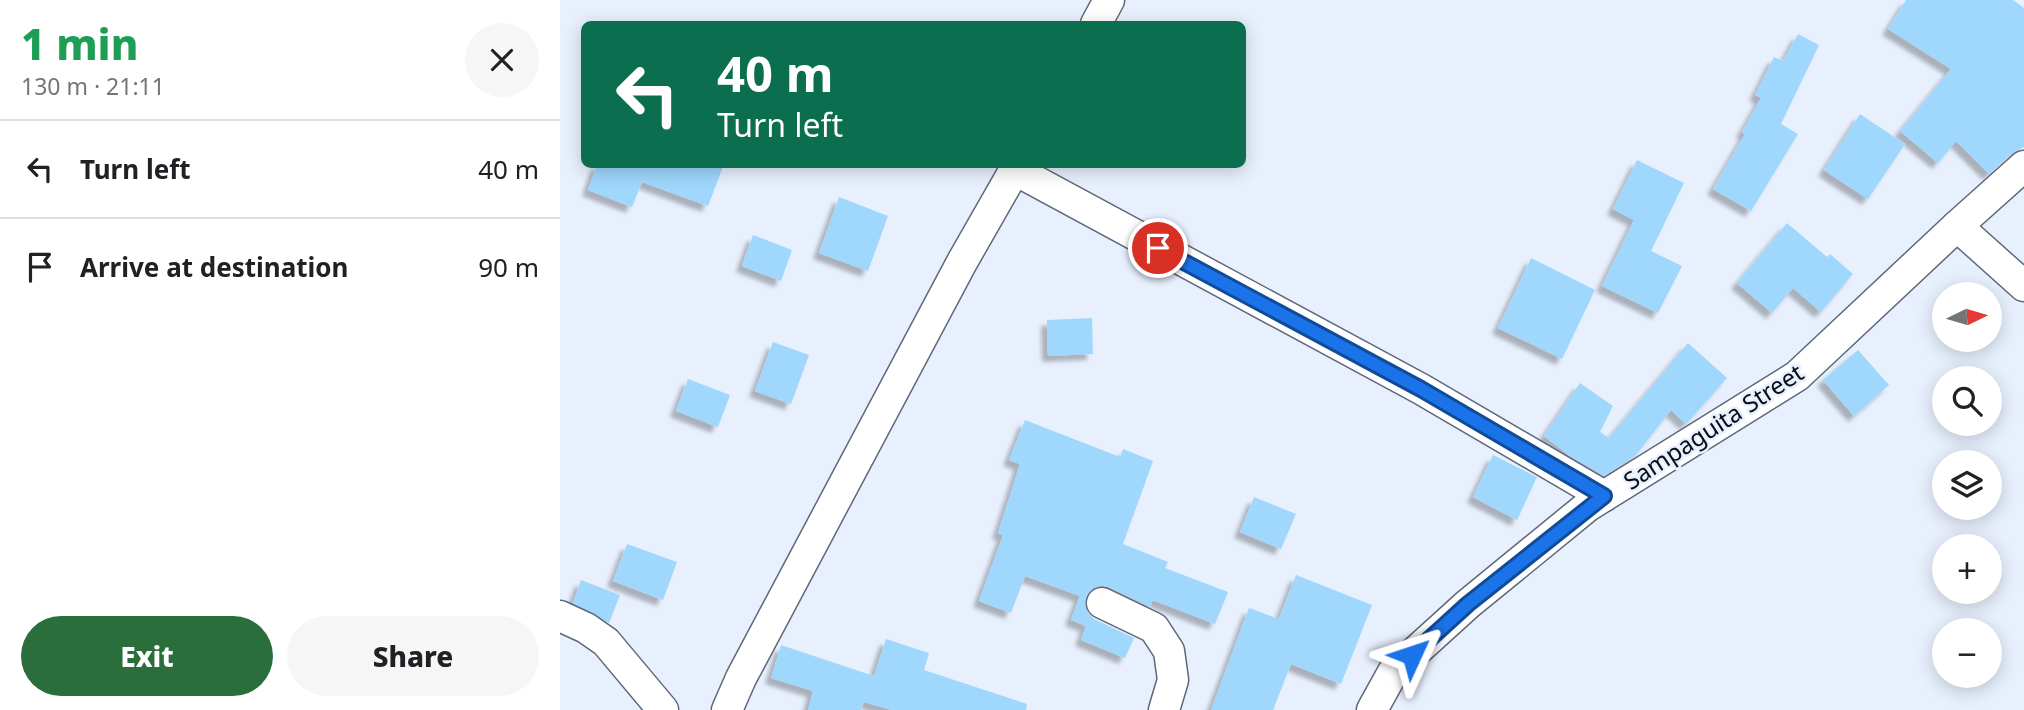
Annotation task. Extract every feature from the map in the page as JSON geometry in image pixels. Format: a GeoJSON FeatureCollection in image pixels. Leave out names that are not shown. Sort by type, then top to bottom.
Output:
{"type":"FeatureCollection","features":[{"type":"Feature","properties":{"kind":"street"},"geometry":{"type":"LineString","coordinates":[[1098,21],[1109,0]]}},
{"type":"Feature","properties":{"kind":"street","name":"Sampaguita Street"},"geometry":{"type":"LineString","coordinates":[[1372,710],[1393,672],[1468,604],[1604,496],[1797,376],[2024,166]]}},
{"type":"Feature","properties":{"kind":"street"},"geometry":{"type":"LineString","coordinates":[[727,710],[741,678],[962,262],[1015,168]]}},
{"type":"Feature","properties":{"kind":"street"},"geometry":{"type":"LineString","coordinates":[[1018,168],[1421,389],[1604,496]]}},
{"type":"Feature","properties":{"kind":"street"},"geometry":{"type":"LineString","coordinates":[[1957,226],[2024,286]]}},
{"type":"Feature","properties":{"kind":"street"},"geometry":{"type":"LineString","coordinates":[[1102,603],[1154,628],[1169,651],[1173,680],[1164,710]]}},
{"type":"Feature","properties":{"kind":"street"},"geometry":{"type":"LineString","coordinates":[[560,616],[586,628],[606,642],[663,710]]}},
{"type":"Feature","properties":{"kind":"building"},"geometry":{"type":"Polygon","coordinates":[[[1906,0],[2013,0],[2024,8],[2024,147],[2012,153],[1989,174],[1956,141],[1938,163],[1900,131],[1951,69],[1888,29],[1906,0]]]}},
{"type":"Feature","properties":{"kind":"building"},"geometry":{"type":"Polygon","coordinates":[[[1798,34],[1819,45],[1781,124],[1798,134],[1751,211],[1713,189],[1745,134],[1742,132],[1761,98],[1755,95],[1774,57],[1783,61],[1798,34]]]}},
{"type":"Feature","properties":{"kind":"building"},"geometry":{"type":"Polygon","coordinates":[[[1860,114],[1905,144],[1868,199],[1824,170],[1860,114]]]}},
{"type":"Feature","properties":{"kind":"building"},"geometry":{"type":"Polygon","coordinates":[[[1637,160],[1684,183],[1651,251],[1682,266],[1658,313],[1602,286],[1634,220],[1613,209],[1637,160]]]}},
{"type":"Feature","properties":{"kind":"building"},"geometry":{"type":"Polygon","coordinates":[[[596,168],[722,168],[708,206],[642,182],[632,207],[588,190],[596,168]]]}},
{"type":"Feature","properties":{"kind":"building"},"geometry":{"type":"Polygon","coordinates":[[[839,197],[888,216],[868,271],[819,253],[839,197]]]}},
{"type":"Feature","properties":{"kind":"building"},"geometry":{"type":"Polygon","coordinates":[[[1787,223],[1827,257],[1830,254],[1853,274],[1821,312],[1793,288],[1772,313],[1737,283],[1787,223]]]}},
{"type":"Feature","properties":{"kind":"building"},"geometry":{"type":"Polygon","coordinates":[[[753,235],[792,250],[781,281],[742,266],[753,235]]]}},
{"type":"Feature","properties":{"kind":"building"},"geometry":{"type":"Polygon","coordinates":[[[1531,258],[1595,290],[1562,359],[1498,328],[1531,258]]]}},
{"type":"Feature","properties":{"kind":"building"},"geometry":{"type":"Polygon","coordinates":[[[1092,318],[1093,354],[1048,356],[1047,320],[1092,318]]]}},
{"type":"Feature","properties":{"kind":"building"},"geometry":{"type":"Polygon","coordinates":[[[773,342],[809,355],[791,404],[755,391],[773,342]]]}},
{"type":"Feature","properties":{"kind":"building"},"geometry":{"type":"Polygon","coordinates":[[[1688,343],[1727,378],[1686,424],[1671,410],[1636,455],[1604,476],[1570,456],[1544,436],[1580,383],[1613,406],[1600,432],[1609,438],[1688,343]]]}},
{"type":"Feature","properties":{"kind":"building"},"geometry":{"type":"Polygon","coordinates":[[[1858,350],[1889,385],[1854,416],[1823,380],[1858,350]]]}},
{"type":"Feature","properties":{"kind":"building"},"geometry":{"type":"Polygon","coordinates":[[[688,379],[730,395],[718,427],[676,411],[688,379]]]}},
{"type":"Feature","properties":{"kind":"building"},"geometry":{"type":"Polygon","coordinates":[[[1025,420],[1120,457],[1123,449],[1153,461],[1123,544],[1168,562],[1165,568],[1228,592],[1215,624],[1153,600],[1150,607],[1109,587],[1093,588],[1087,595],[1085,604],[1088,613],[1094,619],[1134,638],[1125,658],[1081,640],[1086,626],[1071,620],[1080,596],[1025,576],[1011,613],[979,601],[1003,535],[998,533],[1020,464],[1009,460],[1025,420]]]}},
{"type":"Feature","properties":{"kind":"building"},"geometry":{"type":"Polygon","coordinates":[[[1493,455],[1537,477],[1517,520],[1473,497],[1493,455]]]}},
{"type":"Feature","properties":{"kind":"building"},"geometry":{"type":"Polygon","coordinates":[[[1254,497],[1296,514],[1281,549],[1240,532],[1254,497]]]}},
{"type":"Feature","properties":{"kind":"building"},"geometry":{"type":"Polygon","coordinates":[[[627,544],[677,562],[663,600],[613,581],[627,544]]]}},
{"type":"Feature","properties":{"kind":"building"},"geometry":{"type":"Polygon","coordinates":[[[1296,575],[1372,605],[1341,684],[1291,664],[1273,710],[1211,710],[1249,608],[1279,619],[1296,575]]]}},
{"type":"Feature","properties":{"kind":"building"},"geometry":{"type":"Polygon","coordinates":[[[581,580],[620,595],[609,623],[573,603],[581,580]]]}},
{"type":"Feature","properties":{"kind":"building"},"geometry":{"type":"Polygon","coordinates":[[[886,639],[929,653],[924,670],[1027,704],[1026,710],[892,710],[864,702],[861,710],[808,710],[813,691],[771,678],[781,645],[874,676],[886,639]]]}},
{"type":"Feature","properties":{"kind":"route"},"geometry":{"type":"LineString","coordinates":[[1158,248],[1421,389],[1604,496],[1588,506],[1468,604],[1412,655]]}}]}
